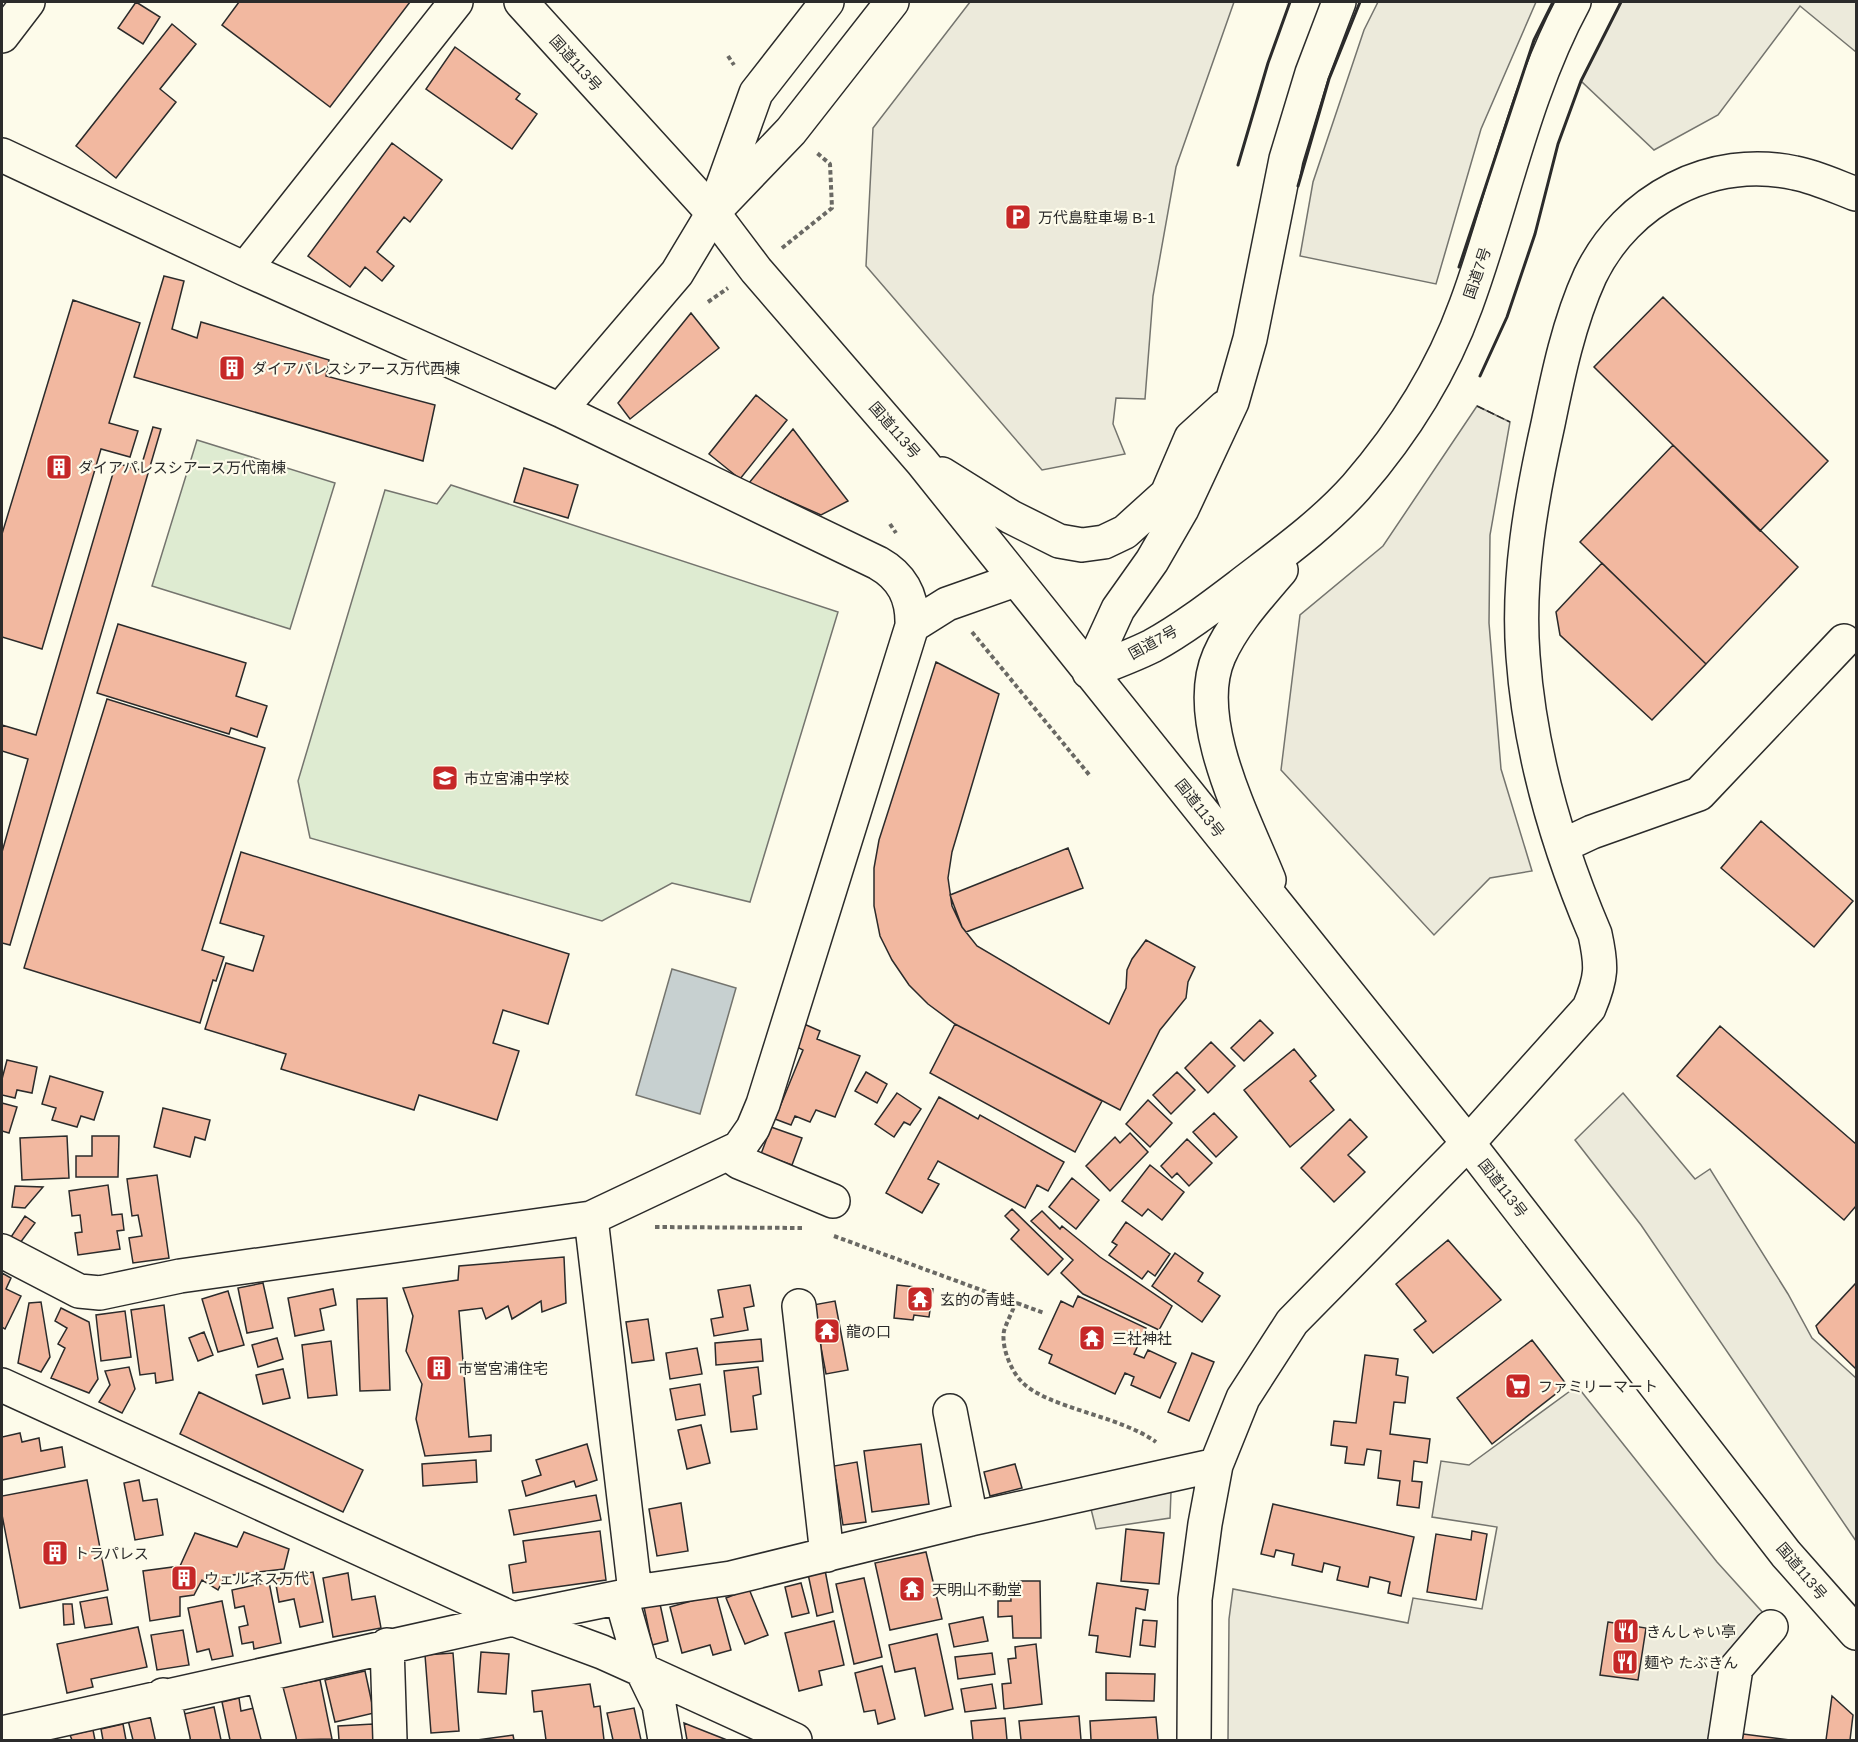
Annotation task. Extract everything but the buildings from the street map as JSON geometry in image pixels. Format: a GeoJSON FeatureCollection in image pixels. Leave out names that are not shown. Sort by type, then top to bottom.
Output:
{"type":"FeatureCollection","features":[{"type":"Feature","properties":{"kind":"main road"},"geometry":{"type":"LineString","coordinates":[[2,36],[28,2]]}},
{"type":"Feature","properties":{"kind":"main road"},"geometry":{"type":"LineString","coordinates":[[245,270],[456,2]]}},
{"type":"Feature","properties":{"kind":"main road","name":"国道113号"},"geometry":{"type":"LineString","coordinates":[[521,2],[713,213],[756,270],[922,462],[1468,1143],[1786,1554],[1857,1633]]}},
{"type":"Feature","properties":{"kind":"main road"},"geometry":{"type":"LineString","coordinates":[[560,410],[677,273],[713,213],[756,93],[827,2]]}},
{"type":"Feature","properties":{"kind":"main road"},"geometry":{"type":"LineString","coordinates":[[713,213],[791,131],[892,2]]}},
{"type":"Feature","properties":{"kind":"main road"},"geometry":{"type":"LineString","coordinates":[[1089,672],[1118,609],[1152,561],[1182,508],[1232,402],[1250,339],[1286,159],[1312,73],[1339,2]]}},
{"type":"Feature","properties":{"kind":"main road","name":"国道7号"},"geometry":{"type":"LineString","coordinates":[[1089,672],[1152,646],[1214,605],[1298,541],[1355,488],[1400,431],[1435,372],[1465,308],[1520,136],[1560,27],[1574,2]]}},
{"type":"Feature","properties":{"kind":"main road"},"geometry":{"type":"LineString","coordinates":[[2,155],[245,270],[560,410],[889,569],[911,600],[912,626],[763,1104],[748,1139],[728,1154],[591,1218],[180,1276],[100,1293],[79,1291],[2,1251]]}},
{"type":"Feature","properties":{"kind":"main road"},"geometry":{"type":"LineString","coordinates":[[1194,1740],[1195,1599],[1216,1465],[1244,1398],[1292,1322],[1468,1143],[1589,1008],[1598,987],[1602,971],[1595,934],[1551,818],[1533,738],[1522,655],[1522,614],[1534,488],[1568,341],[1591,276],[1619,232],[1648,203],[1676,187],[1701,177],[1729,170],[1756,168],[1796,173],[1857,194]]}},
{"type":"Feature","properties":{"kind":"main road"},"geometry":{"type":"LineString","coordinates":[[922,462],[1036,531],[1059,541],[1082,545],[1104,542],[1125,532],[1167,494],[1191,438],[1232,402]]}},
{"type":"Feature","properties":{"kind":"main road"},"geometry":{"type":"LineString","coordinates":[[1280,910],[1217,744],[1212,715],[1212,684],[1218,658],[1240,621],[1355,488]]}},
{"type":"Feature","properties":{"kind":"main road"},"geometry":{"type":"LineString","coordinates":[[912,626],[947,604],[1015,580]]}},
{"type":"Feature","properties":{"kind":"main road"},"geometry":{"type":"LineString","coordinates":[[1562,846],[1592,832],[1699,794],[1844,641]]}},
{"type":"Feature","properties":{"kind":"main road"},"geometry":{"type":"LineString","coordinates":[[728,1154],[739,1162],[833,1202]]}},
{"type":"Feature","properties":{"kind":"main road"},"geometry":{"type":"LineString","coordinates":[[591,1218],[628,1594],[642,1670],[659,1705],[665,1740]]}},
{"type":"Feature","properties":{"kind":"main road"},"geometry":{"type":"LineString","coordinates":[[799,1306],[827,1555]]}},
{"type":"Feature","properties":{"kind":"main road"},"geometry":{"type":"LineString","coordinates":[[2,1385],[513,1619],[642,1670],[795,1740]]}},
{"type":"Feature","properties":{"kind":"main road"},"geometry":{"type":"LineString","coordinates":[[950,1411],[971,1519]]}},
{"type":"Feature","properties":{"kind":"main road"},"geometry":{"type":"LineString","coordinates":[[2,1733],[387,1645],[628,1594],[731,1578],[971,1519],[1216,1465]]}},
{"type":"Feature","properties":{"kind":"main road"},"geometry":{"type":"LineString","coordinates":[[1725,1740],[1737,1668],[1771,1627]]}},
{"type":"Feature","properties":{"kind":"main road"},"geometry":{"type":"LineString","coordinates":[[387,1645],[390,1740]]}},
{"type":"Feature","properties":{"kind":"main road"},"geometry":{"type":"LineString","coordinates":[[262,1674],[279,1740]]}},
{"type":"Feature","properties":{"kind":"main road"},"geometry":{"type":"LineString","coordinates":[[163,1695],[172,1740]]}},
{"type":"Feature","properties":{"kind":"path"},"geometry":{"type":"LineString","coordinates":[[890,524],[902,542]]}},
{"type":"Feature","properties":{"kind":"path"},"geometry":{"type":"LineString","coordinates":[[947,604],[996,659],[1091,777]]}},
{"type":"Feature","properties":{"kind":"path"},"geometry":{"type":"LineString","coordinates":[[644,1227],[811,1228]]}},
{"type":"Feature","properties":{"kind":"path"},"geometry":{"type":"LineString","coordinates":[[830,1234],[1017,1301],[1044,1313]]}},
{"type":"Feature","properties":{"kind":"path"},"geometry":{"type":"LineString","coordinates":[[1017,1301],[1004,1332],[1006,1356],[1022,1382],[1043,1396],[1109,1419],[1146,1436],[1170,1454],[1178,1474]]}},
{"type":"Feature","properties":{"kind":"green space"},"geometry":{"type":"Polygon","coordinates":[[[197,440],[335,483],[290,629],[152,586],[197,440]]]}},
{"type":"Feature","properties":{"kind":"green space"},"geometry":{"type":"Polygon","coordinates":[[[451,485],[838,612],[750,902],[672,883],[602,921],[310,838],[298,781],[385,490],[437,504],[451,485]]]}},
{"type":"Feature","properties":{"kind":"shaded area","name":"万代島駐車場 B-1"},"geometry":{"type":"Polygon","coordinates":[[[970,2],[1234,2],[1176,167],[1153,296],[1145,399],[1116,398],[1113,424],[1125,454],[1042,470],[866,266],[873,128],[970,2]]]}},
{"type":"Feature","properties":{"kind":"shaded area"},"geometry":{"type":"Polygon","coordinates":[[[1378,2],[1536,2],[1481,129],[1436,284],[1300,256],[1313,182],[1364,30],[1378,2]]]}},
{"type":"Feature","properties":{"kind":"shaded area"},"geometry":{"type":"Polygon","coordinates":[[[1621,2],[1856,2],[1856,52],[1800,6],[1718,115],[1654,150],[1581,81],[1621,2]]]}},
{"type":"Feature","properties":{"kind":"shaded area"},"geometry":{"type":"Polygon","coordinates":[[[1477,406],[1510,422],[1490,535],[1489,623],[1501,769],[1532,871],[1490,878],[1434,935],[1281,770],[1300,615],[1383,546],[1477,406]]]}},
{"type":"Feature","properties":{"kind":"shaded area"},"geometry":{"type":"Polygon","coordinates":[[[672,969],[736,988],[700,1114],[636,1095],[672,969]]]}},
{"type":"Feature","properties":{"kind":"shaded area"},"geometry":{"type":"Polygon","coordinates":[[[1623,1093],[1695,1179],[1710,1169],[1788,1294],[1812,1338],[1856,1378],[1856,1541],[1641,1225],[1575,1140],[1623,1093]]]}},
{"type":"Feature","properties":{"kind":"shaded area"},"geometry":{"type":"Polygon","coordinates":[[[1577,1386],[1717,1562],[1765,1615],[1713,1740],[1228,1740],[1229,1619],[1233,1589],[1408,1623],[1413,1598],[1482,1609],[1497,1527],[1432,1517],[1441,1461],[1469,1465],[1577,1386]]]}},
{"type":"Feature","properties":{"kind":"shaded area"},"geometry":{"type":"Polygon","coordinates":[[[1171,1492],[1170,1518],[1096,1529],[1091,1509],[1171,1492]]]}},
{"type":"Feature","properties":{"kind":"fence"},"geometry":{"type":"LineString","coordinates":[[1477,406],[1510,422]]}},
{"type":"Feature","properties":{"kind":"wall"},"geometry":{"type":"LineString","coordinates":[[1238,165],[1268,63],[1290,2]]}},
{"type":"Feature","properties":{"kind":"wall"},"geometry":{"type":"LineString","coordinates":[[1298,186],[1329,79],[1360,2]]}},
{"type":"Feature","properties":{"kind":"wall"},"geometry":{"type":"LineString","coordinates":[[1459,267],[1534,40],[1553,2]]}},
{"type":"Feature","properties":{"kind":"wall"},"geometry":{"type":"LineString","coordinates":[[1480,376],[1507,317],[1535,234],[1558,144],[1581,81],[1621,2]]}},
{"type":"Feature","properties":{"kind":"place","name":"万代島駐車場 B-1"},"geometry":{"type":"Point","coordinates":[1018,217]}},
{"type":"Feature","properties":{"kind":"place","name":"ダイアパレスシアース万代西棟"},"geometry":{"type":"Point","coordinates":[232,368]}},
{"type":"Feature","properties":{"kind":"place","name":"ダイアパレスシアース万代南棟"},"geometry":{"type":"Point","coordinates":[59,467]}},
{"type":"Feature","properties":{"kind":"place","name":"市立宮浦中学校"},"geometry":{"type":"Point","coordinates":[445,778]}},
{"type":"Feature","properties":{"kind":"place","name":"玄的の青蛙"},"geometry":{"type":"Point","coordinates":[920,1299]}},
{"type":"Feature","properties":{"kind":"place","name":"龍の口"},"geometry":{"type":"Point","coordinates":[827,1331]}},
{"type":"Feature","properties":{"kind":"place","name":"三社神社"},"geometry":{"type":"Point","coordinates":[1092,1338]}},
{"type":"Feature","properties":{"kind":"place","name":"市営宮浦住宅"},"geometry":{"type":"Point","coordinates":[439,1368]}},
{"type":"Feature","properties":{"kind":"place","name":"ファミリーマート"},"geometry":{"type":"Point","coordinates":[1518,1386]}},
{"type":"Feature","properties":{"kind":"place","name":"トラパレス"},"geometry":{"type":"Point","coordinates":[55,1553]}},
{"type":"Feature","properties":{"kind":"place","name":"ウェルネス万代"},"geometry":{"type":"Point","coordinates":[184,1578]}},
{"type":"Feature","properties":{"kind":"place","name":"天明山不動堂"},"geometry":{"type":"Point","coordinates":[912,1589]}},
{"type":"Feature","properties":{"kind":"place","name":"きんしゃい亭"},"geometry":{"type":"Point","coordinates":[1626,1631]}},
{"type":"Feature","properties":{"kind":"place","name":"麺や たぶきん"},"geometry":{"type":"Point","coordinates":[1625,1662]}}]}
